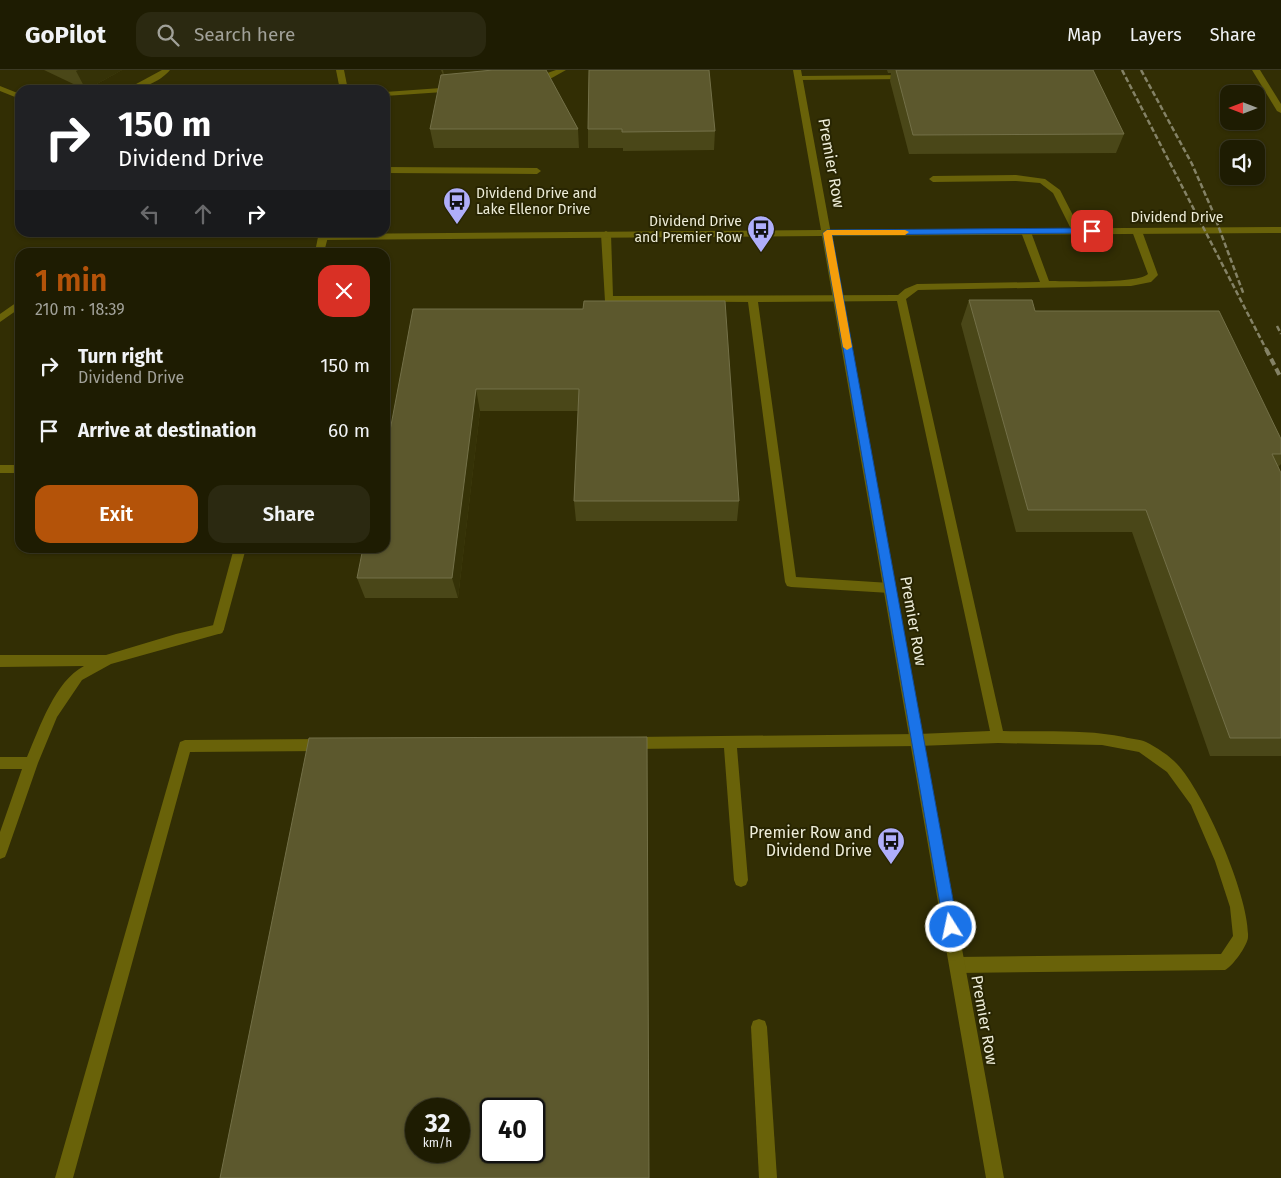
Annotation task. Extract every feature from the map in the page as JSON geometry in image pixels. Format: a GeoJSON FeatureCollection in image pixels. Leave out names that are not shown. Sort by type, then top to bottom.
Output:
{"type":"FeatureCollection","features":[{"type":"Feature","properties":{"kind":"street"},"geometry":{"type":"LineString","coordinates":[[138,85],[166,70]]}},
{"type":"Feature","properties":{"kind":"street"},"geometry":{"type":"LineString","coordinates":[[340,70],[343,85]]}},
{"type":"Feature","properties":{"kind":"street"},"geometry":{"type":"LineString","coordinates":[[528,80],[547,77],[562,70]]}},
{"type":"Feature","properties":{"kind":"street"},"geometry":{"type":"LineString","coordinates":[[1256,70],[1281,111]]}},
{"type":"Feature","properties":{"kind":"street"},"geometry":{"type":"LineString","coordinates":[[798,74],[915,77]]}},
{"type":"Feature","properties":{"kind":"street","name":"Premier Row"},"geometry":{"type":"LineString","coordinates":[[798,74],[996,1178]]}},
{"type":"Feature","properties":{"kind":"street"},"geometry":{"type":"LineString","coordinates":[[0,88],[15,96]]}},
{"type":"Feature","properties":{"kind":"street"},"geometry":{"type":"LineString","coordinates":[[390,94],[462,89]]}},
{"type":"Feature","properties":{"kind":"street"},"geometry":{"type":"LineString","coordinates":[[390,170],[536,172]]}},
{"type":"Feature","properties":{"kind":"street"},"geometry":{"type":"LineString","coordinates":[[933,179],[1016,178],[1042,181],[1057,192],[1076,231]]}},
{"type":"Feature","properties":{"kind":"street","name":"Dividend Drive"},"geometry":{"type":"LineString","coordinates":[[390,235],[1281,230]]}},
{"type":"Feature","properties":{"kind":"street"},"geometry":{"type":"LineString","coordinates":[[606,234],[608,299],[839,300],[901,298],[908,291],[917,287],[1131,283],[1148,280],[1153,275],[1138,231]]}},
{"type":"Feature","properties":{"kind":"street"},"geometry":{"type":"LineString","coordinates":[[1026,232],[1046,285]]}},
{"type":"Feature","properties":{"kind":"street"},"geometry":{"type":"LineString","coordinates":[[901,298],[998,737]]}},
{"type":"Feature","properties":{"kind":"street"},"geometry":{"type":"LineString","coordinates":[[753,300],[791,582],[890,588]]}},
{"type":"Feature","properties":{"kind":"street"},"geometry":{"type":"LineString","coordinates":[[0,319],[15,307]]}},
{"type":"Feature","properties":{"kind":"street"},"geometry":{"type":"LineString","coordinates":[[0,469],[15,469]]}},
{"type":"Feature","properties":{"kind":"street"},"geometry":{"type":"LineString","coordinates":[[0,852],[31,763],[52,714],[77,676],[107,660],[176,639],[218,629],[239,553]]}},
{"type":"Feature","properties":{"kind":"street"},"geometry":{"type":"LineString","coordinates":[[0,661],[107,660]]}},
{"type":"Feature","properties":{"kind":"street"},"geometry":{"type":"LineString","coordinates":[[621,743],[918,740],[998,737],[1102,739],[1142,747],[1172,768],[1196,802],[1222,861],[1237,907],[1240,938],[1225,962],[957,965]]}},
{"type":"Feature","properties":{"kind":"street"},"geometry":{"type":"LineString","coordinates":[[730,742],[741,880]]}},
{"type":"Feature","properties":{"kind":"street"},"geometry":{"type":"LineString","coordinates":[[64,1178],[185,746],[334,745]]}},
{"type":"Feature","properties":{"kind":"street"},"geometry":{"type":"LineString","coordinates":[[0,764],[31,763]]}},
{"type":"Feature","properties":{"kind":"street"},"geometry":{"type":"LineString","coordinates":[[759,1027],[768,1178]]}},
{"type":"Feature","properties":{"kind":"shaded area"},"geometry":{"type":"Polygon","coordinates":[[[0,70],[1281,70],[1281,1178],[0,1178],[0,70]]]}},
{"type":"Feature","properties":{"kind":"building"},"geometry":{"type":"Polygon","coordinates":[[[493,70],[546,70],[578,129],[430,129],[441,75],[493,70]]]}},
{"type":"Feature","properties":{"kind":"building"},"geometry":{"type":"Polygon","coordinates":[[[589,70],[709,70],[715,131],[622,132],[622,129],[588,129],[589,70]]]}},
{"type":"Feature","properties":{"kind":"building"},"geometry":{"type":"Polygon","coordinates":[[[896,70],[1093,70],[1124,134],[913,135],[896,70]]]}},
{"type":"Feature","properties":{"kind":"building"},"geometry":{"type":"Polygon","coordinates":[[[969,300],[1032,300],[1035,311],[1219,311],[1281,439],[1281,454],[1272,454],[1281,473],[1281,738],[1230,738],[1146,510],[1028,510],[969,300]]]}},
{"type":"Feature","properties":{"kind":"building"},"geometry":{"type":"Polygon","coordinates":[[[584,301],[725,301],[739,501],[574,501],[579,389],[476,389],[452,578],[357,578],[362,553],[390,553],[390,431],[413,309],[583,309],[584,301]]]}},
{"type":"Feature","properties":{"kind":"building"},"geometry":{"type":"Polygon","coordinates":[[[647,737],[649,1178],[220,1178],[309,738],[647,737]]]}},
{"type":"Feature","properties":{"kind":"railway"},"geometry":{"type":"LineString","coordinates":[[1122,70],[1267,351]]}},
{"type":"Feature","properties":{"kind":"railway"},"geometry":{"type":"LineString","coordinates":[[1141,70],[1192,164],[1213,212],[1244,295]]}},
{"type":"Feature","properties":{"kind":"railway"},"geometry":{"type":"LineString","coordinates":[[1277,326],[1281,334]]}},
{"type":"Feature","properties":{"kind":"railway"},"geometry":{"type":"LineString","coordinates":[[1266,349],[1281,378]]}},
{"type":"Feature","properties":{"kind":"slow traffic"},"geometry":{"type":"LineString","coordinates":[[847,347],[827,233],[905,232]]}},
{"type":"Feature","properties":{"kind":"place","name":"Dividend Drive and Lake Ellenor Drive"},"geometry":{"type":"Point","coordinates":[457,225]}},
{"type":"Feature","properties":{"kind":"place","name":"Dividend Drive and Premier Row"},"geometry":{"type":"Point","coordinates":[761,253]}},
{"type":"Feature","properties":{"kind":"place","name":"Premier Row and Dividend Drive"},"geometry":{"type":"Point","coordinates":[891,865]}},
{"type":"Feature","properties":{"kind":"route"},"geometry":{"type":"LineString","coordinates":[[951,927],[827,233],[1092,231]]}}]}
